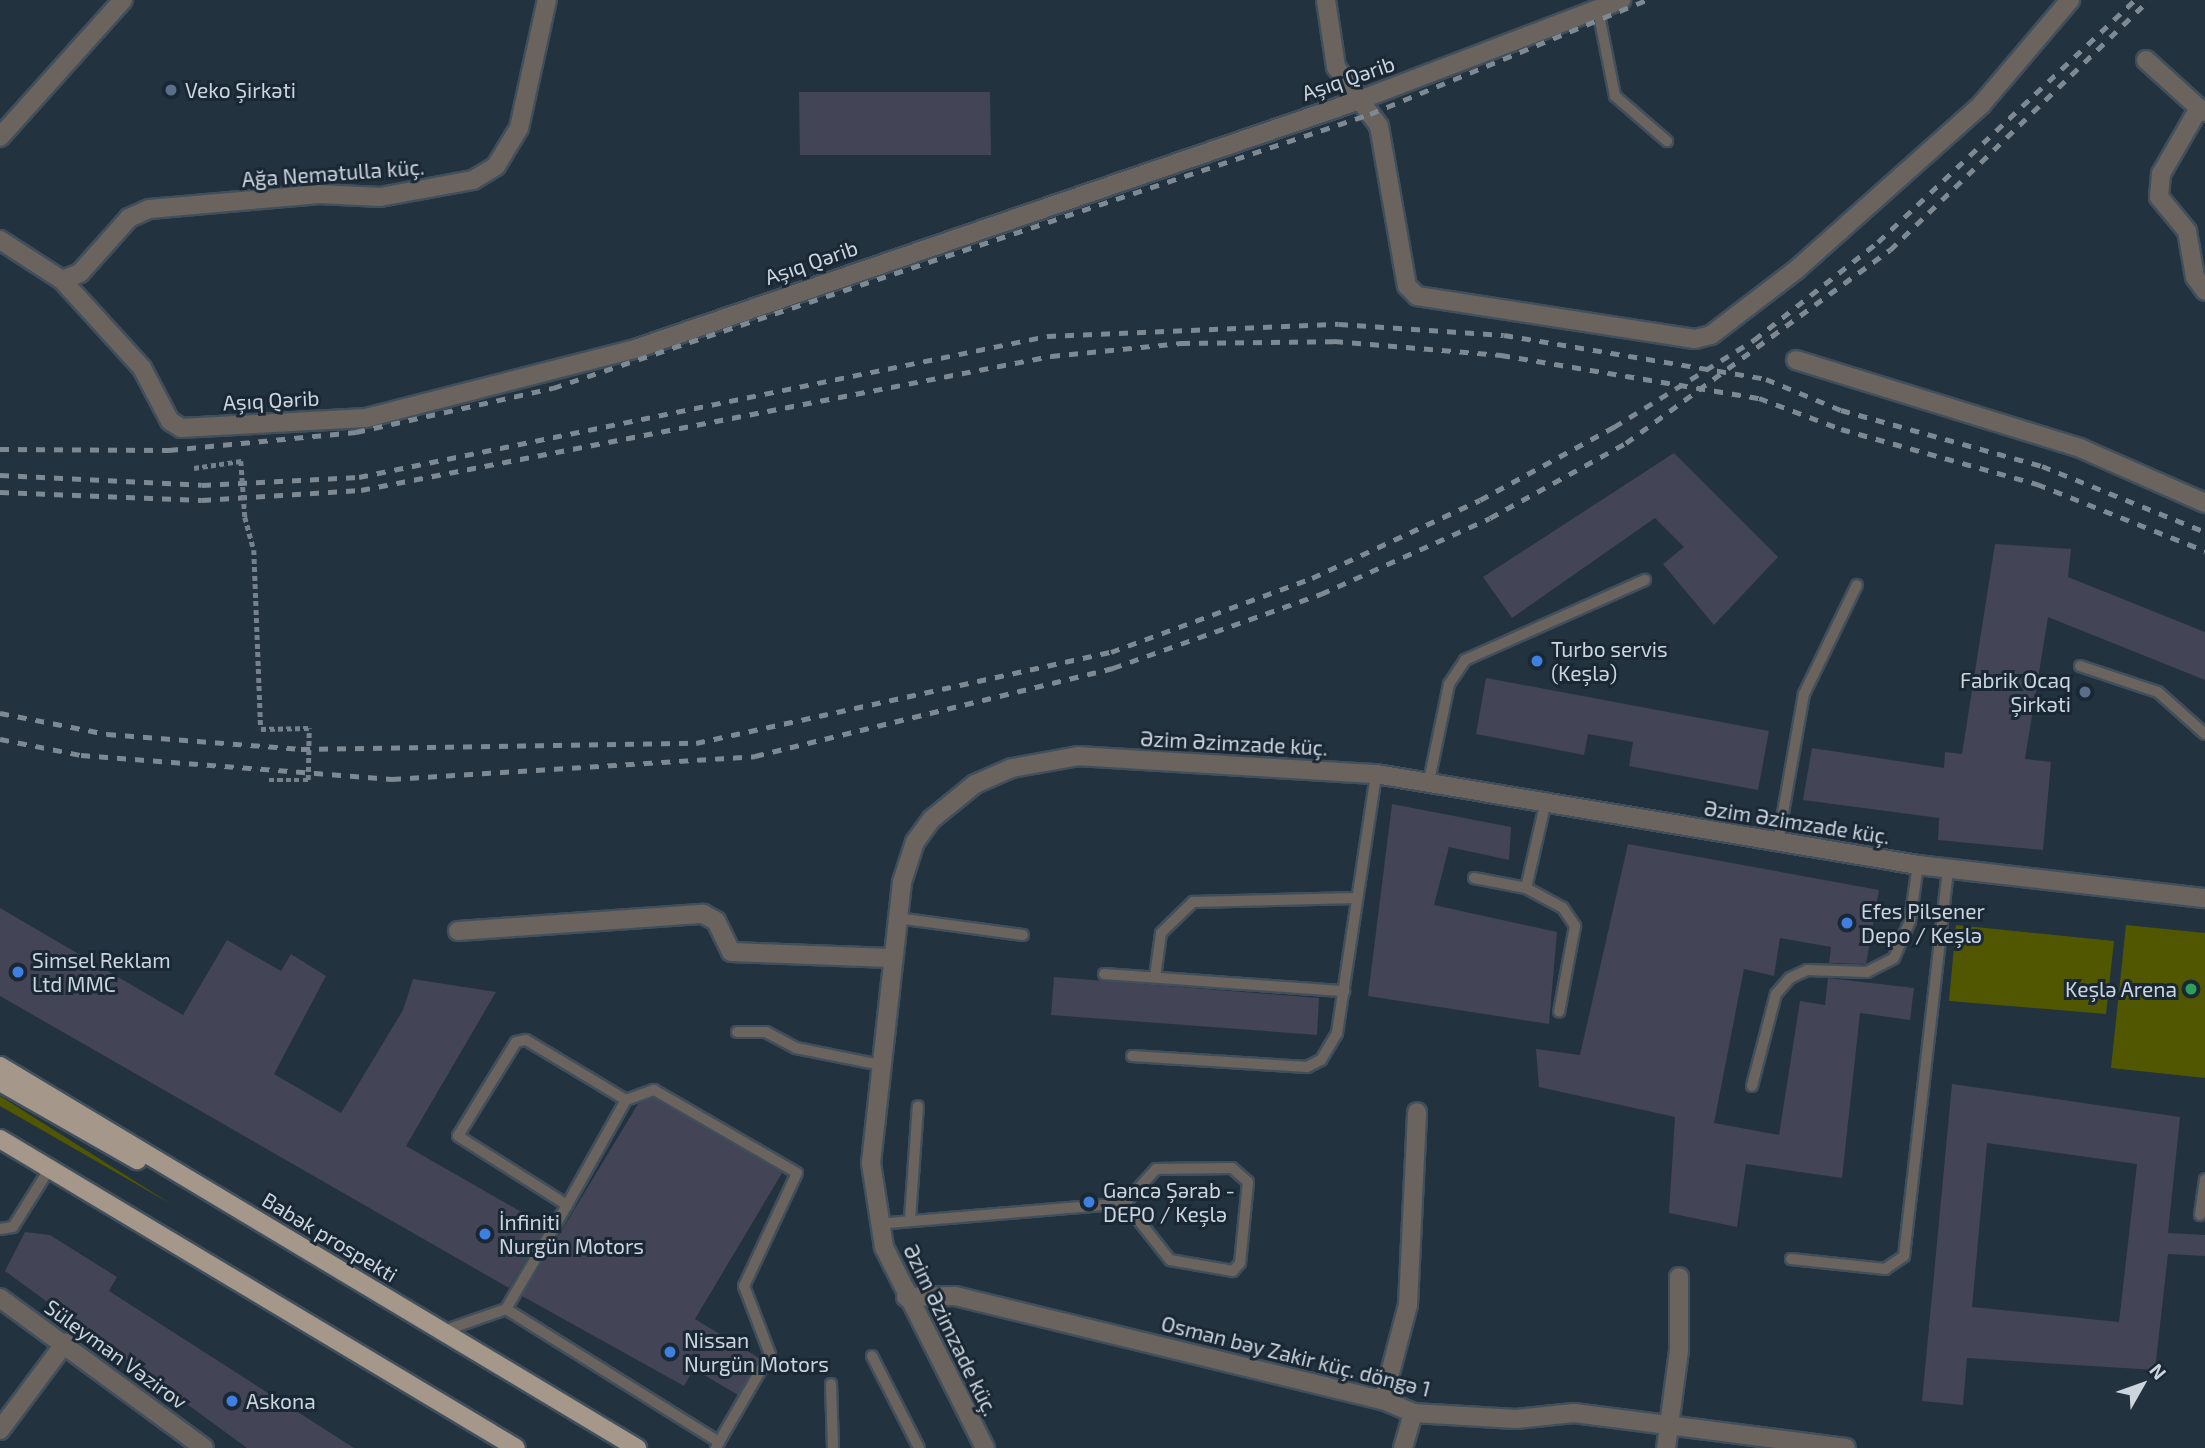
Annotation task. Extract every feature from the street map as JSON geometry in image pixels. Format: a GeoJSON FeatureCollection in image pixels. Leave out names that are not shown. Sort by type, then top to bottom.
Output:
{"type":"FeatureCollection","features":[{"type":"Feature","properties":{"kind":"main road","name":"Babək prospekti"},"geometry":{"type":"LineString","coordinates":[[0,1066],[637,1448]]}},
{"type":"Feature","properties":{"kind":"main road"},"geometry":{"type":"LineString","coordinates":[[0,1082],[97,1140],[250,1215]]}},
{"type":"Feature","properties":{"kind":"main road"},"geometry":{"type":"LineString","coordinates":[[0,1139],[516,1448]]}},
{"type":"Feature","properties":{"kind":"street"},"geometry":{"type":"LineString","coordinates":[[0,137],[123,0]]}},
{"type":"Feature","properties":{"kind":"street","name":"Ağa Nemətulla küç."},"geometry":{"type":"LineString","coordinates":[[62,280],[80,273],[129,218],[149,209],[319,194],[380,197],[473,180],[496,166],[519,128],[547,0]]}},
{"type":"Feature","properties":{"kind":"street"},"geometry":{"type":"LineString","coordinates":[[1326,0],[1336,67],[1357,101],[1379,126],[1407,286],[1417,296],[1695,340],[1711,335],[1796,270],[1971,114],[2070,0]]}},
{"type":"Feature","properties":{"kind":"street","name":"Aşıq Qərib"},"geometry":{"type":"LineString","coordinates":[[0,240],[62,280],[142,368],[170,421],[181,428],[366,418],[638,348],[1357,101],[1599,5],[1621,0]]}},
{"type":"Feature","properties":{"kind":"street"},"geometry":{"type":"LineString","coordinates":[[2146,60],[2202,110],[2161,174],[2159,197],[2187,231],[2195,277],[2205,290]]}},
{"type":"Feature","properties":{"kind":"street"},"geometry":{"type":"LineString","coordinates":[[1796,360],[2080,448],[2205,503]]}},
{"type":"Feature","properties":{"kind":"street","name":"Əzim Əzimzade küç."},"geometry":{"type":"LineString","coordinates":[[985,1448],[906,1297],[877,1224],[871,1163],[890,958],[915,842],[950,799],[1012,768],[1078,756],[1376,774],[1429,781],[1545,805],[1918,865],[2205,898]]}},
{"type":"Feature","properties":{"kind":"street"},"geometry":{"type":"LineString","coordinates":[[458,931],[703,914],[716,920],[731,952],[890,958]]}},
{"type":"Feature","properties":{"kind":"street"},"geometry":{"type":"LineString","coordinates":[[1383,1400],[1402,1341],[1414,1260],[1417,1112]]}},
{"type":"Feature","properties":{"kind":"street"},"geometry":{"type":"LineString","coordinates":[[1665,1448],[1673,1427],[1678,1277]]}},
{"type":"Feature","properties":{"kind":"street","name":"Osman bəy Zakir küç. döngə 1"},"geometry":{"type":"LineString","coordinates":[[906,1297],[955,1296],[1383,1400],[1413,1413],[1516,1419],[1574,1413],[1846,1448]]}},
{"type":"Feature","properties":{"kind":"street","name":"Süleyman Vəzirov"},"geometry":{"type":"LineString","coordinates":[[0,1298],[65,1343],[204,1448]]}},
{"type":"Feature","properties":{"kind":"street"},"geometry":{"type":"LineString","coordinates":[[0,1430],[65,1343]]}},
{"type":"Feature","properties":{"kind":"street"},"geometry":{"type":"LineString","coordinates":[[1402,1448],[1413,1413]]}},
{"type":"Feature","properties":{"kind":"lane"},"geometry":{"type":"LineString","coordinates":[[1599,5],[1615,96],[1667,141]]}},
{"type":"Feature","properties":{"kind":"lane"},"geometry":{"type":"LineString","coordinates":[[1429,781],[1448,684],[1465,660],[1646,580]]}},
{"type":"Feature","properties":{"kind":"lane"},"geometry":{"type":"LineString","coordinates":[[1778,841],[1804,694],[1857,585]]}},
{"type":"Feature","properties":{"kind":"lane"},"geometry":{"type":"LineString","coordinates":[[2080,666],[2158,692],[2205,734]]}},
{"type":"Feature","properties":{"kind":"lane"},"geometry":{"type":"LineString","coordinates":[[1132,1056],[1307,1067],[1321,1060],[1335,1041],[1376,774]]}},
{"type":"Feature","properties":{"kind":"lane"},"geometry":{"type":"LineString","coordinates":[[1526,888],[1545,805]]}},
{"type":"Feature","properties":{"kind":"lane"},"geometry":{"type":"LineString","coordinates":[[1752,1086],[1776,994],[1790,978],[1807,970],[1867,972],[1894,958],[1910,921],[1918,865]]}},
{"type":"Feature","properties":{"kind":"lane"},"geometry":{"type":"LineString","coordinates":[[1791,1258],[1885,1269],[1904,1256],[1948,868]]}},
{"type":"Feature","properties":{"kind":"lane"},"geometry":{"type":"LineString","coordinates":[[1474,878],[1526,888],[1563,908],[1575,926],[1559,1012]]}},
{"type":"Feature","properties":{"kind":"lane"},"geometry":{"type":"LineString","coordinates":[[1155,977],[1161,933],[1193,902],[1357,898]]}},
{"type":"Feature","properties":{"kind":"lane"},"geometry":{"type":"LineString","coordinates":[[897,918],[1023,935]]}},
{"type":"Feature","properties":{"kind":"lane"},"geometry":{"type":"LineString","coordinates":[[1104,974],[1344,990]]}},
{"type":"Feature","properties":{"kind":"lane"},"geometry":{"type":"LineString","coordinates":[[737,1032],[762,1031],[796,1048],[881,1065]]}},
{"type":"Feature","properties":{"kind":"lane"},"geometry":{"type":"LineString","coordinates":[[567,1205],[461,1142],[461,1128],[516,1042],[526,1041],[626,1100]]}},
{"type":"Feature","properties":{"kind":"lane"},"geometry":{"type":"LineString","coordinates":[[443,1331],[506,1309],[626,1100],[647,1089],[661,1092],[797,1173],[798,1183],[744,1286],[770,1354],[718,1445],[506,1309]]}},
{"type":"Feature","properties":{"kind":"lane"},"geometry":{"type":"LineString","coordinates":[[910,1219],[918,1106]]}},
{"type":"Feature","properties":{"kind":"lane"},"geometry":{"type":"LineString","coordinates":[[0,1229],[13,1227],[50,1168]]}},
{"type":"Feature","properties":{"kind":"lane"},"geometry":{"type":"LineString","coordinates":[[877,1224],[910,1219],[1125,1203],[1156,1169],[1241,1170],[1248,1182],[1240,1263],[1233,1272],[1170,1260],[1125,1203]]}},
{"type":"Feature","properties":{"kind":"lane"},"geometry":{"type":"LineString","coordinates":[[2200,1215],[2205,1180]]}},
{"type":"Feature","properties":{"kind":"lane"},"geometry":{"type":"LineString","coordinates":[[872,1356],[919,1448]]}},
{"type":"Feature","properties":{"kind":"lane"},"geometry":{"type":"LineString","coordinates":[[831,1384],[833,1448]]}},
{"type":"Feature","properties":{"kind":"path"},"geometry":{"type":"LineString","coordinates":[[194,468],[242,461],[245,517],[254,550],[261,729],[309,728],[308,780],[269,780]]}},
{"type":"Feature","properties":{"kind":"shaded area"},"geometry":{"type":"Polygon","coordinates":[[[1956,925],[2114,941],[2106,1014],[1949,1001],[1956,925]]]}},
{"type":"Feature","properties":{"kind":"shaded area"},"geometry":{"type":"Polygon","coordinates":[[[2126,925],[2205,933],[2205,1078],[2111,1068],[2126,925]]]}},
{"type":"Feature","properties":{"kind":"shaded area"},"geometry":{"type":"Polygon","coordinates":[[[0,1096],[171,1204],[0,1106],[0,1096]]]}},
{"type":"Feature","properties":{"kind":"building"},"geometry":{"type":"Polygon","coordinates":[[[799,92],[990,92],[991,155],[800,155],[799,92]]]}},
{"type":"Feature","properties":{"kind":"building"},"geometry":{"type":"Polygon","coordinates":[[[1674,453],[1778,557],[1714,625],[1663,564],[1684,547],[1655,518],[1512,618],[1483,577],[1674,453]]]}},
{"type":"Feature","properties":{"kind":"building"},"geometry":{"type":"Polygon","coordinates":[[[1995,544],[2071,549],[2068,577],[2205,632],[2205,680],[2048,617],[2025,759],[2051,762],[2043,850],[1938,840],[1939,818],[1803,800],[1812,748],[1944,768],[1945,752],[1962,754],[1995,544]]]}},
{"type":"Feature","properties":{"kind":"building"},"geometry":{"type":"Polygon","coordinates":[[[1486,678],[1769,731],[1758,790],[1629,766],[1633,742],[1588,734],[1584,755],[1476,734],[1486,678]]]}},
{"type":"Feature","properties":{"kind":"building"},"geometry":{"type":"Polygon","coordinates":[[[1392,804],[1511,827],[1509,860],[1449,847],[1434,905],[1557,932],[1549,1024],[1368,996],[1392,804]]]}},
{"type":"Feature","properties":{"kind":"building"},"geometry":{"type":"Polygon","coordinates":[[[1628,844],[1879,890],[1866,964],[1829,963],[1831,947],[1780,938],[1774,976],[1744,969],[1714,1123],[1779,1135],[1800,1001],[1825,1005],[1828,978],[1914,988],[1910,1020],[1860,1013],[1842,1178],[1746,1164],[1737,1227],[1669,1213],[1675,1117],[1539,1087],[1536,1049],[1580,1055],[1628,844]]]}},
{"type":"Feature","properties":{"kind":"building"},"geometry":{"type":"Polygon","coordinates":[[[0,908],[183,1015],[227,940],[281,971],[291,954],[326,976],[274,1074],[341,1113],[403,1010],[413,979],[496,992],[406,1146],[546,1226],[509,1288],[0,996],[0,908]]]}},
{"type":"Feature","properties":{"kind":"building"},"geometry":{"type":"Polygon","coordinates":[[[1054,977],[1319,998],[1317,1035],[1051,1015],[1054,977]]]}},
{"type":"Feature","properties":{"kind":"building"},"geometry":{"type":"Polygon","coordinates":[[[1952,1084],[2180,1117],[2168,1233],[2205,1235],[2205,1256],[2168,1254],[2155,1370],[1967,1358],[1963,1405],[1922,1401],[1952,1084]],[[1987,1143],[1972,1307],[2119,1322],[2137,1164],[1987,1143]]]}},
{"type":"Feature","properties":{"kind":"building"},"geometry":{"type":"Polygon","coordinates":[[[653,1098],[782,1173],[695,1319],[759,1358],[738,1395],[694,1369],[684,1386],[522,1296],[638,1104],[653,1098]]]}},
{"type":"Feature","properties":{"kind":"building"},"geometry":{"type":"Polygon","coordinates":[[[25,1232],[50,1235],[117,1277],[109,1291],[354,1448],[247,1448],[5,1271],[25,1232]]]}},
{"type":"Feature","properties":{"kind":"railway"},"geometry":{"type":"LineString","coordinates":[[0,449],[169,450],[356,432],[553,388],[1370,114],[1646,0]]}},
{"type":"Feature","properties":{"kind":"railway"},"geometry":{"type":"LineString","coordinates":[[0,713],[107,734],[301,749],[696,743],[1111,652],[1312,578],[1480,500],[1614,427],[1754,340],[1878,242],[2135,0]]}},
{"type":"Feature","properties":{"kind":"railway"},"geometry":{"type":"LineString","coordinates":[[0,739],[81,755],[392,779],[755,756],[1113,668],[1321,594],[1490,518],[1626,443],[1890,250],[2149,0]]}},
{"type":"Feature","properties":{"kind":"railway"},"geometry":{"type":"LineString","coordinates":[[0,475],[202,485],[359,477],[1047,336],[1339,324],[1504,335],[1766,379],[1841,410],[2042,466],[2205,532]]}},
{"type":"Feature","properties":{"kind":"railway"},"geometry":{"type":"LineString","coordinates":[[0,492],[202,500],[361,490],[1051,356],[1181,343],[1334,341],[1501,355],[1759,398],[1841,429],[2037,484],[2205,551]]}},
{"type":"Feature","properties":{"kind":"place","name":"Veko Şirkəti"},"geometry":{"type":"Point","coordinates":[171,90]}},
{"type":"Feature","properties":{"kind":"place","name":"Turbo servis (Keşlə)"},"geometry":{"type":"Point","coordinates":[1537,661]}},
{"type":"Feature","properties":{"kind":"place","name":"Fabrik Ocaq Şirkəti"},"geometry":{"type":"Point","coordinates":[2085,692]}},
{"type":"Feature","properties":{"kind":"place","name":"Efes Pilsener Depo / Keşlə"},"geometry":{"type":"Point","coordinates":[1847,923]}},
{"type":"Feature","properties":{"kind":"place","name":"Simsel Reklam Ltd MMC"},"geometry":{"type":"Point","coordinates":[18,972]}},
{"type":"Feature","properties":{"kind":"place","name":"Keşlə Arena"},"geometry":{"type":"Point","coordinates":[2191,989]}},
{"type":"Feature","properties":{"kind":"place","name":"Gəncə Şərab - DEPO / Keşlə"},"geometry":{"type":"Point","coordinates":[1089,1202]}},
{"type":"Feature","properties":{"kind":"place","name":"İnfiniti Nurgün Motors"},"geometry":{"type":"Point","coordinates":[485,1234]}},
{"type":"Feature","properties":{"kind":"place","name":"Nissan Nurgün Motors"},"geometry":{"type":"Point","coordinates":[670,1352]}},
{"type":"Feature","properties":{"kind":"place","name":"Askona"},"geometry":{"type":"Point","coordinates":[232,1401]}}]}
